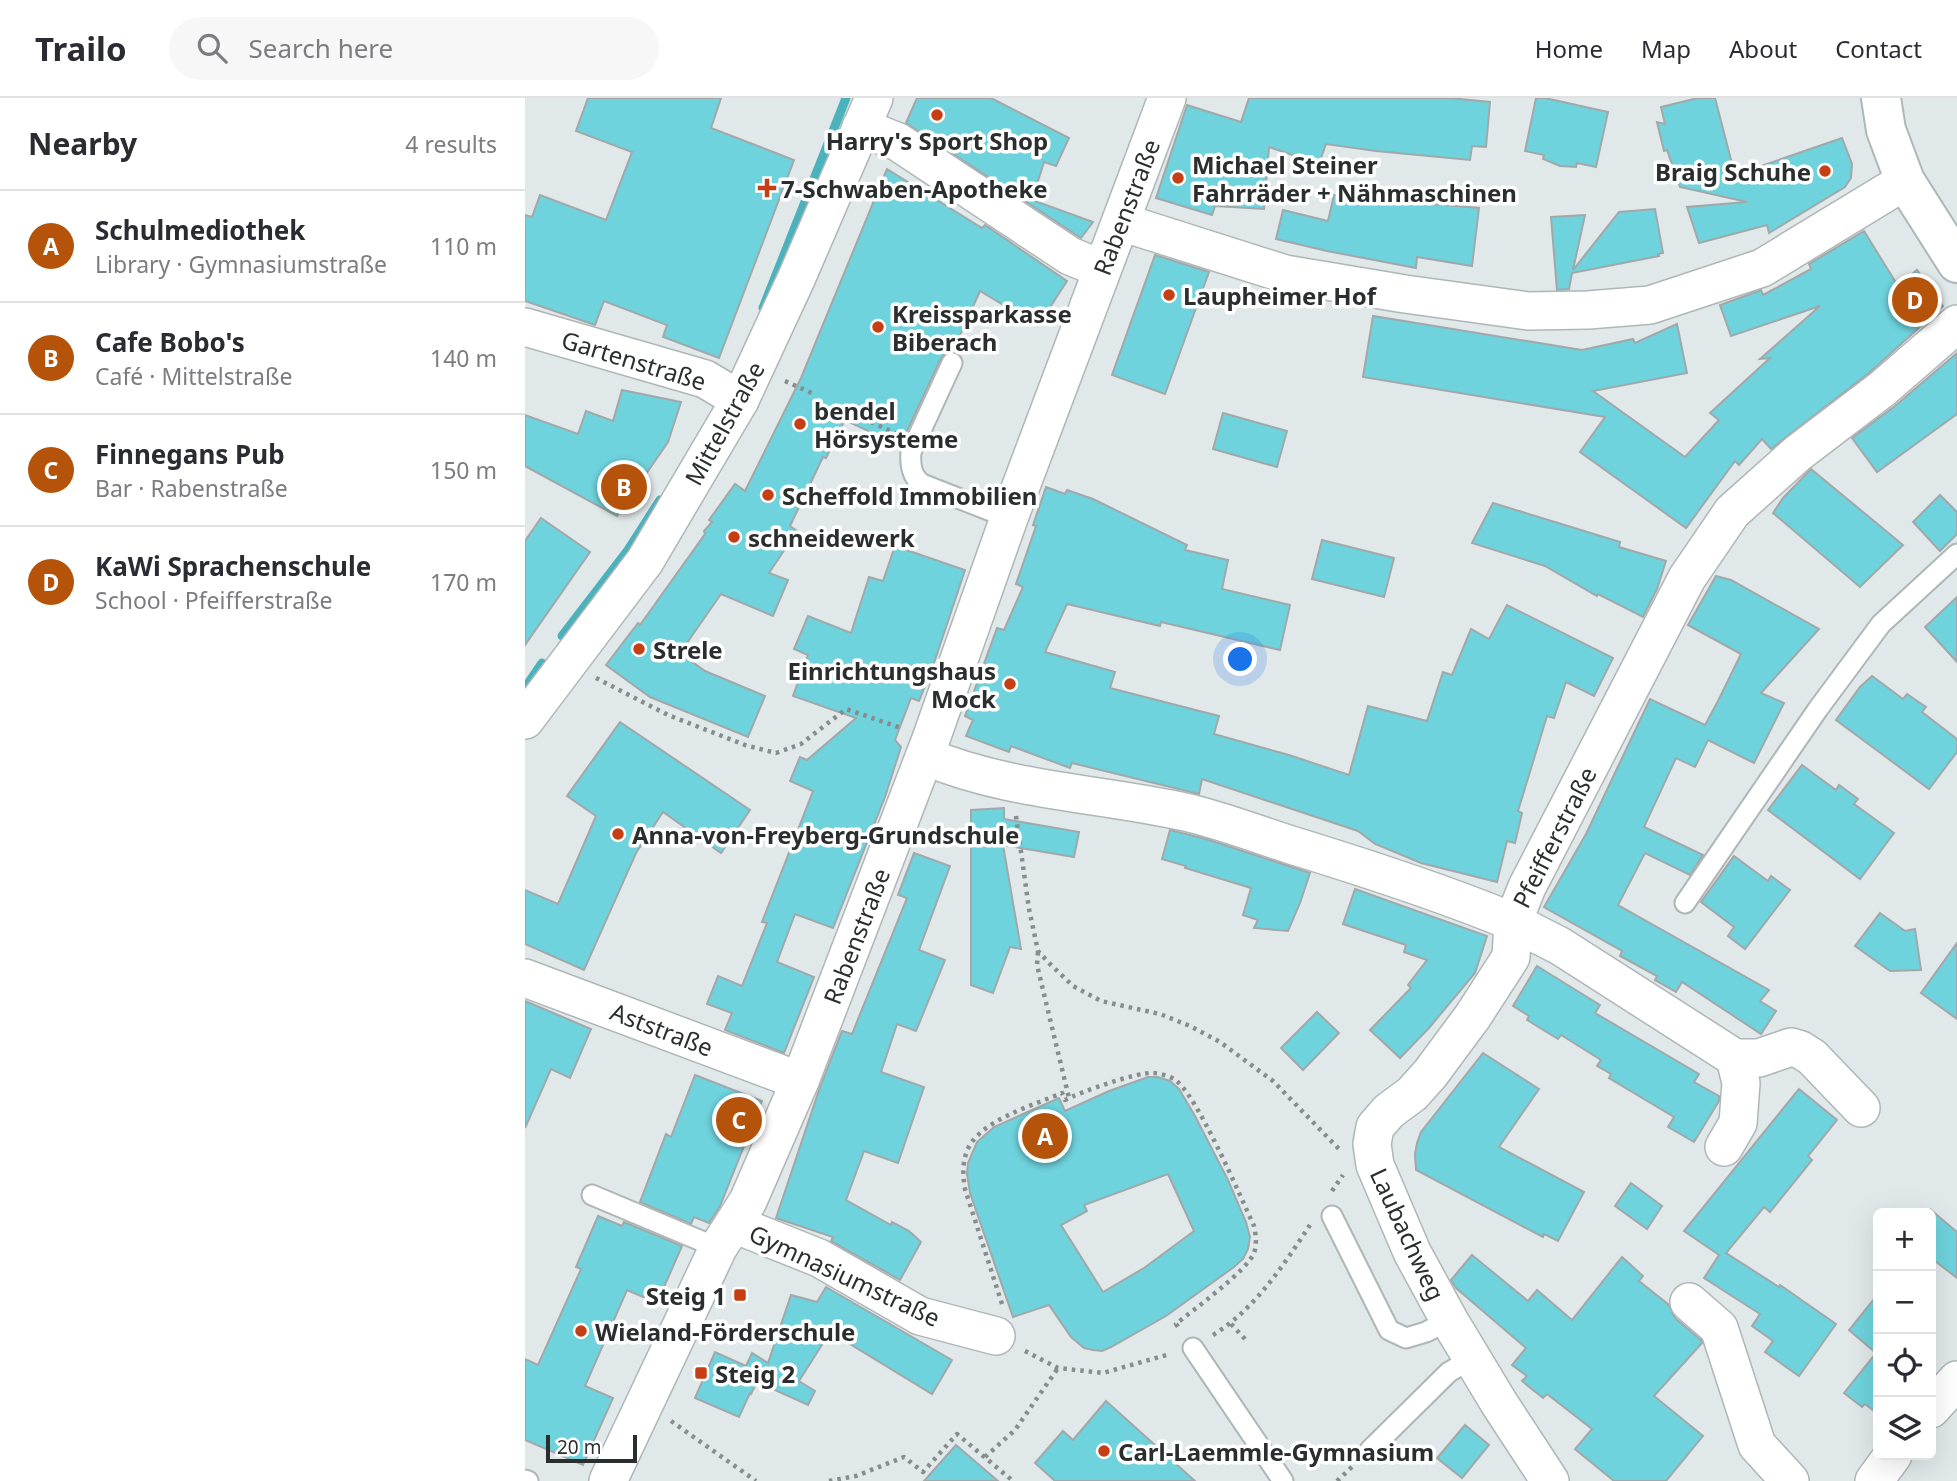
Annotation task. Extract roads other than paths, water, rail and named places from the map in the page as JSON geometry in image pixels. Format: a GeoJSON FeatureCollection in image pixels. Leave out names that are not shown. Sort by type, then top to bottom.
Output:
{"type":"FeatureCollection","features":[{"type":"Feature","properties":{"kind":"street","name":"Rabenstraße"},"geometry":{"type":"LineString","coordinates":[[608,1481],[726,1236],[748,1201],[800,1081],[928,748],[1009,518],[1167,98]]}},
{"type":"Feature","properties":{"kind":"street"},"geometry":{"type":"LineString","coordinates":[[1881,98],[1886,130],[1905,181],[1957,263]]}},
{"type":"Feature","properties":{"kind":"street"},"geometry":{"type":"LineString","coordinates":[[868,112],[898,142],[1070,256],[1102,269]]}},
{"type":"Feature","properties":{"kind":"street","name":"Mittelstraße"},"geometry":{"type":"LineString","coordinates":[[525,720],[645,561],[740,400],[797,277],[868,112]]}},
{"type":"Feature","properties":{"kind":"street"},"geometry":{"type":"LineString","coordinates":[[1121,222],[1285,274],[1528,311],[1588,310],[1650,304],[1762,268],[1905,181]]}},
{"type":"Feature","properties":{"kind":"street","name":"Pfeifferstraße"},"geometry":{"type":"LineString","coordinates":[[928,748],[946,765],[1018,784],[1187,813],[1359,866],[1513,922],[1527,887],[1687,578],[1732,512],[1798,453],[1882,389],[1957,324]]}},
{"type":"Feature","properties":{"kind":"street","name":"Gartenstraße"},"geometry":{"type":"LineString","coordinates":[[525,327],[705,379],[740,400]]}},
{"type":"Feature","properties":{"kind":"street"},"geometry":{"type":"LineString","coordinates":[[1513,922],[1560,946],[1735,1058],[1759,1058],[1791,1047],[1801,1050],[1812,1057],[1861,1108]]}},
{"type":"Feature","properties":{"kind":"street","name":"Laubachweg"},"geometry":{"type":"LineString","coordinates":[[1513,922],[1511,957],[1473,1016],[1430,1074],[1412,1094],[1389,1111],[1375,1126],[1372,1144],[1375,1165],[1412,1252],[1448,1320],[1549,1481]]}},
{"type":"Feature","properties":{"kind":"street","name":"Aststraße"},"geometry":{"type":"LineString","coordinates":[[525,978],[800,1081]]}},
{"type":"Feature","properties":{"kind":"street"},"geometry":{"type":"LineString","coordinates":[[1724,1147],[1738,1123],[1741,1083],[1735,1058]]}},
{"type":"Feature","properties":{"kind":"street","name":"Gymnasiumstraße"},"geometry":{"type":"LineString","coordinates":[[726,1236],[819,1258],[920,1316],[999,1322]]}},
{"type":"Feature","properties":{"kind":"street"},"geometry":{"type":"LineString","coordinates":[[1689,1302],[1719,1328],[1756,1445],[1790,1481]]}},
{"type":"Feature","properties":{"kind":"street"},"geometry":{"type":"LineString","coordinates":[[1936,1403],[1957,1380]]}},
{"type":"Feature","properties":{"kind":"street"},"geometry":{"type":"LineString","coordinates":[[1874,1481],[1889,1460]]}},
{"type":"Feature","properties":{"kind":"lane"},"geometry":{"type":"LineString","coordinates":[[951,363],[911,452],[911,467],[922,484],[1009,518]]}},
{"type":"Feature","properties":{"kind":"lane"},"geometry":{"type":"LineString","coordinates":[[1685,903],[1818,709],[1881,624],[1957,554]]}},
{"type":"Feature","properties":{"kind":"lane"},"geometry":{"type":"LineString","coordinates":[[592,1195],[726,1236]]}},
{"type":"Feature","properties":{"kind":"lane"},"geometry":{"type":"LineString","coordinates":[[1324,1212],[1389,1330],[1406,1338],[1426,1332],[1448,1320]]}},
{"type":"Feature","properties":{"kind":"lane"},"geometry":{"type":"LineString","coordinates":[[1193,1348],[1283,1481]]}},
{"type":"Feature","properties":{"kind":"lane"},"geometry":{"type":"LineString","coordinates":[[1370,1450],[1449,1372],[1472,1359]]}},
{"type":"Feature","properties":{"kind":"waterway"},"geometry":{"type":"LineString","coordinates":[[763,308],[846,98]]}},
{"type":"Feature","properties":{"kind":"waterway"},"geometry":{"type":"LineString","coordinates":[[562,636],[628,550],[660,500]]}},
{"type":"Feature","properties":{"kind":"waterway"},"geometry":{"type":"LineString","coordinates":[[525,688],[542,663]]}},
{"type":"Feature","properties":{"kind":"place","name":"Harry's Sport Shop"},"geometry":{"type":"Point","coordinates":[937,115]}},
{"type":"Feature","properties":{"kind":"place","name":"Braig Schuhe"},"geometry":{"type":"Point","coordinates":[1825,171]}},
{"type":"Feature","properties":{"kind":"place","name":"Michael Steiner Fahrräder + Nähmaschinen"},"geometry":{"type":"Point","coordinates":[1178,178]}},
{"type":"Feature","properties":{"kind":"place","name":"7-Schwaben-Apotheke"},"geometry":{"type":"Point","coordinates":[767,188]}},
{"type":"Feature","properties":{"kind":"place","name":"Laupheimer Hof"},"geometry":{"type":"Point","coordinates":[1169,295]}},
{"type":"Feature","properties":{"kind":"place","name":"KaWi Sprachenschule"},"geometry":{"type":"Point","coordinates":[1915,300]}},
{"type":"Feature","properties":{"kind":"place","name":"Kreissparkasse Biberach"},"geometry":{"type":"Point","coordinates":[878,327]}},
{"type":"Feature","properties":{"kind":"place","name":"bendel Hörsysteme"},"geometry":{"type":"Point","coordinates":[800,424]}},
{"type":"Feature","properties":{"kind":"place","name":"Cafe Bobo's"},"geometry":{"type":"Point","coordinates":[624,487]}},
{"type":"Feature","properties":{"kind":"place","name":"Scheffold Immobilien"},"geometry":{"type":"Point","coordinates":[768,495]}},
{"type":"Feature","properties":{"kind":"place","name":"schneidewerk"},"geometry":{"type":"Point","coordinates":[734,537]}},
{"type":"Feature","properties":{"kind":"place","name":"Strele"},"geometry":{"type":"Point","coordinates":[639,649]}},
{"type":"Feature","properties":{"kind":"place","name":"Einrichtungshaus Mock"},"geometry":{"type":"Point","coordinates":[1010,684]}},
{"type":"Feature","properties":{"kind":"place","name":"Anna-von-Freyberg-Grundschule"},"geometry":{"type":"Point","coordinates":[618,834]}},
{"type":"Feature","properties":{"kind":"place","name":"Finnegans Pub"},"geometry":{"type":"Point","coordinates":[739,1120]}},
{"type":"Feature","properties":{"kind":"place","name":"Schulmediothek"},"geometry":{"type":"Point","coordinates":[1045,1136]}},
{"type":"Feature","properties":{"kind":"place","name":"Steig 1"},"geometry":{"type":"Point","coordinates":[740,1295]}},
{"type":"Feature","properties":{"kind":"place","name":"Wieland-Förderschule"},"geometry":{"type":"Point","coordinates":[581,1331]}},
{"type":"Feature","properties":{"kind":"place","name":"Steig 2"},"geometry":{"type":"Point","coordinates":[701,1373]}},
{"type":"Feature","properties":{"kind":"place","name":"Carl-Laemmle-Gymnasium"},"geometry":{"type":"Point","coordinates":[1104,1451]}}]}
